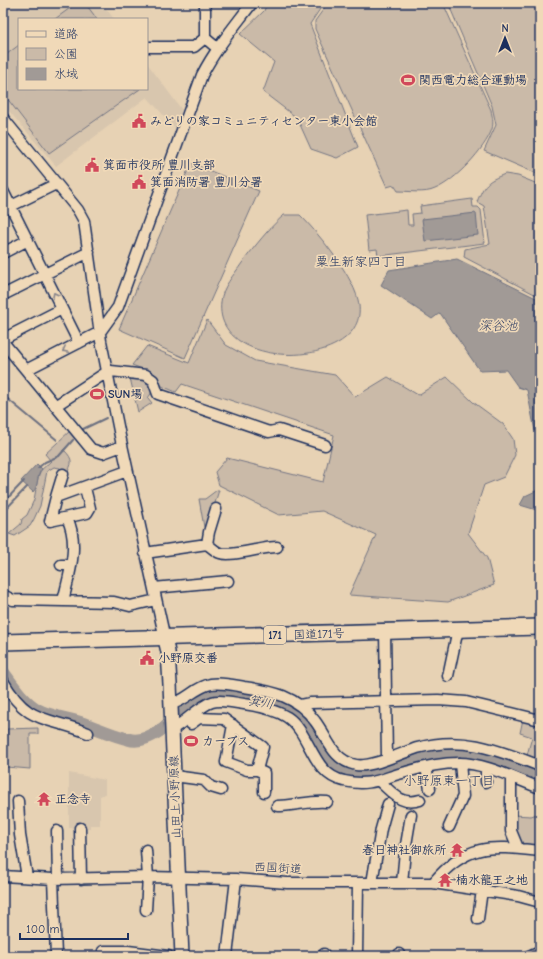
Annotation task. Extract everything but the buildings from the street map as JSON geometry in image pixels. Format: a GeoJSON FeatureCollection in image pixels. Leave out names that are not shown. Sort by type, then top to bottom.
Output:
{"type":"FeatureCollection","features":[{"type":"Feature","properties":{"kind":"highway","name":"国道171号"},"geometry":{"type":"LineString","coordinates":[[3,642],[165,639],[540,627]]}},
{"type":"Feature","properties":{"kind":"main road","name":"山田上小野原線"},"geometry":{"type":"LineString","coordinates":[[165,639],[168,652],[182,956]]}},
{"type":"Feature","properties":{"kind":"street"},"geometry":{"type":"LineString","coordinates":[[205,3],[205,38]]}},
{"type":"Feature","properties":{"kind":"street"},"geometry":{"type":"LineString","coordinates":[[26,370],[100,332],[118,307],[202,75],[217,48],[252,3]]}},
{"type":"Feature","properties":{"kind":"street"},"geometry":{"type":"LineString","coordinates":[[148,47],[194,47],[205,38]]}},
{"type":"Feature","properties":{"kind":"street"},"geometry":{"type":"LineString","coordinates":[[205,38],[217,48]]}},
{"type":"Feature","properties":{"kind":"street"},"geometry":{"type":"LineString","coordinates":[[4,121],[78,210],[84,221],[107,372],[165,639]]}},
{"type":"Feature","properties":{"kind":"street"},"geometry":{"type":"LineString","coordinates":[[7,208],[56,184]]}},
{"type":"Feature","properties":{"kind":"street"},"geometry":{"type":"LineString","coordinates":[[3,191],[7,208],[28,240],[79,343]]}},
{"type":"Feature","properties":{"kind":"street"},"geometry":{"type":"LineString","coordinates":[[3,253],[28,240]]}},
{"type":"Feature","properties":{"kind":"street"},"geometry":{"type":"LineString","coordinates":[[3,295],[89,252]]}},
{"type":"Feature","properties":{"kind":"street"},"geometry":{"type":"LineString","coordinates":[[62,309],[3,341],[91,450],[103,453],[122,446]]}},
{"type":"Feature","properties":{"kind":"street"},"geometry":{"type":"LineString","coordinates":[[56,406],[107,372],[146,375],[153,380],[158,394],[269,432],[279,430],[325,445]]}},
{"type":"Feature","properties":{"kind":"street"},"geometry":{"type":"LineString","coordinates":[[56,498],[128,471]]}},
{"type":"Feature","properties":{"kind":"street"},"geometry":{"type":"LineString","coordinates":[[63,474],[50,521],[87,513],[90,508],[85,488]]}},
{"type":"Feature","properties":{"kind":"street"},"geometry":{"type":"LineString","coordinates":[[207,544],[216,509]]}},
{"type":"Feature","properties":{"kind":"street"},"geometry":{"type":"LineString","coordinates":[[63,602],[72,565],[72,528],[67,518]]}},
{"type":"Feature","properties":{"kind":"street"},"geometry":{"type":"LineString","coordinates":[[146,553],[207,544],[221,553],[236,554],[264,547],[277,547]]}},
{"type":"Feature","properties":{"kind":"street"},"geometry":{"type":"LineString","coordinates":[[61,565],[72,565]]}},
{"type":"Feature","properties":{"kind":"street"},"geometry":{"type":"LineString","coordinates":[[154,588],[228,581]]}},
{"type":"Feature","properties":{"kind":"street"},"geometry":{"type":"LineString","coordinates":[[3,595],[13,600],[114,602],[130,606],[156,600]]}},
{"type":"Feature","properties":{"kind":"street"},"geometry":{"type":"LineString","coordinates":[[448,676],[458,629]]}},
{"type":"Feature","properties":{"kind":"street"},"geometry":{"type":"LineString","coordinates":[[385,632],[387,758]]}},
{"type":"Feature","properties":{"kind":"street"},"geometry":{"type":"LineString","coordinates":[[3,682],[12,697],[33,716],[88,733]]}},
{"type":"Feature","properties":{"kind":"street"},"geometry":{"type":"LineString","coordinates":[[171,708],[196,689],[210,684],[222,683],[271,690],[282,694],[300,705],[315,720],[332,752],[343,761],[357,765],[372,764],[419,748],[443,743],[469,743],[494,748],[540,766]]}},
{"type":"Feature","properties":{"kind":"street"},"geometry":{"type":"LineString","coordinates":[[300,705],[310,703],[438,700],[466,702],[540,720]]}},
{"type":"Feature","properties":{"kind":"street"},"geometry":{"type":"LineString","coordinates":[[172,731],[196,713],[205,704],[213,701],[270,709],[288,718],[298,728],[320,766],[331,775],[342,781],[357,783],[379,782],[404,772],[426,767],[460,763],[486,768],[540,788]]}},
{"type":"Feature","properties":{"kind":"street"},"geometry":{"type":"LineString","coordinates":[[172,731],[199,718],[224,719],[262,747],[257,770]]}},
{"type":"Feature","properties":{"kind":"street"},"geometry":{"type":"LineString","coordinates":[[233,725],[226,762],[247,770],[257,770],[264,773],[264,792]]}},
{"type":"Feature","properties":{"kind":"street"},"geometry":{"type":"LineString","coordinates":[[450,827],[463,796],[460,763]]}},
{"type":"Feature","properties":{"kind":"street"},"geometry":{"type":"LineString","coordinates":[[426,767],[430,788]]}},
{"type":"Feature","properties":{"kind":"street"},"geometry":{"type":"LineString","coordinates":[[486,768],[486,782]]}},
{"type":"Feature","properties":{"kind":"street"},"geometry":{"type":"LineString","coordinates":[[174,776],[204,780],[211,787],[221,790]]}},
{"type":"Feature","properties":{"kind":"street"},"geometry":{"type":"LineString","coordinates":[[511,777],[511,831],[518,848]]}},
{"type":"Feature","properties":{"kind":"street"},"geometry":{"type":"LineString","coordinates":[[379,782],[402,800],[411,803],[420,800]]}},
{"type":"Feature","properties":{"kind":"street"},"geometry":{"type":"LineString","coordinates":[[18,800],[20,835],[28,877]]}},
{"type":"Feature","properties":{"kind":"street"},"geometry":{"type":"LineString","coordinates":[[277,806],[292,806],[320,801],[327,802]]}},
{"type":"Feature","properties":{"kind":"street"},"geometry":{"type":"LineString","coordinates":[[372,883],[380,829],[388,804]]}},
{"type":"Feature","properties":{"kind":"street"},"geometry":{"type":"LineString","coordinates":[[402,883],[411,815]]}},
{"type":"Feature","properties":{"kind":"street"},"geometry":{"type":"LineString","coordinates":[[80,828],[81,879]]}},
{"type":"Feature","properties":{"kind":"street"},"geometry":{"type":"LineString","coordinates":[[56,956],[57,831]]}},
{"type":"Feature","properties":{"kind":"street"},"geometry":{"type":"LineString","coordinates":[[433,883],[456,863],[472,852],[497,846],[540,851]]}},
{"type":"Feature","properties":{"kind":"street"},"geometry":{"type":"LineString","coordinates":[[146,850],[148,877],[146,910]]}},
{"type":"Feature","properties":{"kind":"street","name":"西国街道"},"geometry":{"type":"LineString","coordinates":[[3,876],[81,879],[148,877],[236,879],[287,883],[433,883],[518,896],[540,902]]}},
{"type":"Feature","properties":{"kind":"street"},"geometry":{"type":"LineString","coordinates":[[227,956],[236,879]]}},
{"type":"Feature","properties":{"kind":"street"},"geometry":{"type":"LineString","coordinates":[[357,956],[358,883]]}},
{"type":"Feature","properties":{"kind":"street"},"geometry":{"type":"LineString","coordinates":[[478,919],[482,890]]}},
{"type":"Feature","properties":{"kind":"street"},"geometry":{"type":"LineString","coordinates":[[104,956],[103,951],[128,951],[168,956]]}},
{"type":"Feature","properties":{"kind":"street"},"geometry":{"type":"LineString","coordinates":[[529,956],[540,951]]}},
{"type":"Feature","properties":{"kind":"shaded area"},"geometry":{"type":"Polygon","coordinates":[[[3,3],[102,3],[113,18],[18,18],[18,90],[148,90],[148,64],[182,110],[176,129],[147,97],[56,166],[3,104],[3,3]]]}},
{"type":"Feature","properties":{"kind":"shaded area"},"geometry":{"type":"Polygon","coordinates":[[[69,773],[105,780],[105,794],[100,796],[100,825],[90,825],[90,828],[69,828],[69,773]]]}},
{"type":"Feature","properties":{"kind":"green space"},"geometry":{"type":"Polygon","coordinates":[[[77,3],[88,7],[96,18],[56,18],[77,3]]]}},
{"type":"Feature","properties":{"kind":"green space"},"geometry":{"type":"Polygon","coordinates":[[[267,3],[324,3],[310,24],[358,147],[337,158],[311,149],[297,118],[263,92],[274,62],[240,34],[264,11],[267,3]]]}},
{"type":"Feature","properties":{"kind":"green space","name":"関西電力総合運動場"},"geometry":{"type":"Polygon","coordinates":[[[328,3],[443,3],[491,110],[493,124],[488,137],[476,155],[460,172],[443,185],[431,191],[422,192],[398,191],[394,185],[387,187],[315,29],[315,21],[328,3]]]}},
{"type":"Feature","properties":{"kind":"green space"},"geometry":{"type":"Polygon","coordinates":[[[448,3],[540,3],[540,175],[484,151],[496,125],[492,106],[448,3]]]}},
{"type":"Feature","properties":{"kind":"green space"},"geometry":{"type":"Polygon","coordinates":[[[18,46],[18,90],[139,90],[49,153],[3,93],[3,57],[18,46]]]}},
{"type":"Feature","properties":{"kind":"green space"},"geometry":{"type":"Polygon","coordinates":[[[191,163],[259,191],[185,358],[119,329],[191,163]]]}},
{"type":"Feature","properties":{"kind":"green space"},"geometry":{"type":"Polygon","coordinates":[[[505,174],[518,176],[540,185],[540,297],[464,257],[465,249],[490,244],[484,206],[477,202],[484,187],[490,181],[505,174]]]}},
{"type":"Feature","properties":{"kind":"green space"},"geometry":{"type":"Polygon","coordinates":[[[472,199],[473,207],[478,207],[481,210],[485,243],[378,256],[377,249],[369,250],[365,215],[407,210],[408,225],[413,225],[412,214],[421,213],[420,206],[472,199]]]}},
{"type":"Feature","properties":{"kind":"green space"},"geometry":{"type":"Polygon","coordinates":[[[284,215],[300,215],[317,233],[336,257],[344,270],[356,294],[359,305],[355,326],[340,342],[317,351],[290,354],[263,351],[240,342],[225,325],[221,302],[226,286],[257,244],[284,215]]]}},
{"type":"Feature","properties":{"kind":"green space"},"geometry":{"type":"Polygon","coordinates":[[[207,320],[226,345],[255,361],[335,375],[355,397],[388,377],[418,395],[447,377],[473,402],[503,424],[513,439],[515,455],[504,477],[484,485],[468,533],[487,558],[494,585],[448,602],[349,595],[376,535],[322,511],[279,515],[219,485],[215,472],[227,458],[323,482],[334,435],[182,384],[176,392],[162,386],[153,373],[132,365],[147,346],[189,363],[207,320]]]}},
{"type":"Feature","properties":{"kind":"green space"},"geometry":{"type":"Polygon","coordinates":[[[130,378],[144,380],[152,392],[148,398],[152,403],[138,412],[130,378]]]}},
{"type":"Feature","properties":{"kind":"green space"},"geometry":{"type":"Polygon","coordinates":[[[71,430],[76,437],[62,451],[65,451],[71,459],[71,464],[66,474],[59,472],[60,468],[54,467],[47,471],[40,506],[30,526],[15,536],[9,534],[21,524],[22,519],[27,515],[34,500],[39,472],[51,461],[45,454],[71,430]]]}},
{"type":"Feature","properties":{"kind":"green space"},"geometry":{"type":"Polygon","coordinates":[[[219,490],[208,526],[204,527],[199,499],[205,499],[219,490]]]}},
{"type":"Feature","properties":{"kind":"green space"},"geometry":{"type":"Polygon","coordinates":[[[523,719],[540,724],[540,760],[527,755],[532,737],[520,733],[523,719]]]}},
{"type":"Feature","properties":{"kind":"green space"},"geometry":{"type":"Polygon","coordinates":[[[38,728],[38,734],[30,734],[30,769],[6,767],[7,729],[38,728]]]}},
{"type":"Feature","properties":{"kind":"green space"},"geometry":{"type":"Polygon","coordinates":[[[540,813],[540,847],[524,847],[513,828],[514,815],[531,816],[540,813]]]}},
{"type":"Feature","properties":{"kind":"water"},"geometry":{"type":"Polygon","coordinates":[[[476,213],[478,235],[425,241],[422,219],[476,213]]]}},
{"type":"Feature","properties":{"kind":"water","name":"深谷池"},"geometry":{"type":"Polygon","coordinates":[[[457,259],[540,300],[540,433],[535,431],[527,390],[518,387],[506,370],[480,371],[440,313],[432,319],[381,285],[389,270],[457,259]]]}},
{"type":"Feature","properties":{"kind":"water"},"geometry":{"type":"Polygon","coordinates":[[[37,464],[42,469],[33,492],[21,481],[37,464]]]}},
{"type":"Feature","properties":{"kind":"water"},"geometry":{"type":"Polygon","coordinates":[[[540,489],[540,511],[520,505],[525,496],[540,489]]]}},
{"type":"Feature","properties":{"kind":"waterway"},"geometry":{"type":"LineString","coordinates":[[3,395],[57,440]]}},
{"type":"Feature","properties":{"kind":"waterway"},"geometry":{"type":"LineString","coordinates":[[81,430],[106,418]]}},
{"type":"Feature","properties":{"kind":"waterway"},"geometry":{"type":"LineString","coordinates":[[38,468],[45,462],[59,456],[73,440]]}},
{"type":"Feature","properties":{"kind":"waterway"},"geometry":{"type":"LineString","coordinates":[[3,503],[24,481]]}},
{"type":"Feature","properties":{"kind":"waterway"},"geometry":{"type":"LineString","coordinates":[[3,512],[27,487]]}},
{"type":"Feature","properties":{"kind":"waterway","name":"箕川"},"geometry":{"type":"LineString","coordinates":[[3,672],[23,698],[38,710],[85,724],[130,740],[146,738],[156,733],[186,711],[206,699],[217,696],[229,696],[263,700],[287,708],[301,721],[326,758],[342,771],[353,775],[374,775],[426,758],[450,755],[489,760],[540,776]]}},
{"type":"Feature","properties":{"kind":"place","name":"関西電力総合運動場"},"geometry":{"type":"Point","coordinates":[408,80]}},
{"type":"Feature","properties":{"kind":"place","name":"みどりの家コミュニティセンター東小会館"},"geometry":{"type":"Point","coordinates":[139,121]}},
{"type":"Feature","properties":{"kind":"place","name":"箕面市役所 豊川支部"},"geometry":{"type":"Point","coordinates":[92,165]}},
{"type":"Feature","properties":{"kind":"place","name":"箕面消防署 豊川分署"},"geometry":{"type":"Point","coordinates":[139,182]}},
{"type":"Feature","properties":{"kind":"place","name":"SUN場"},"geometry":{"type":"Point","coordinates":[97,394]}},
{"type":"Feature","properties":{"kind":"place","name":"小野原交番"},"geometry":{"type":"Point","coordinates":[147,658]}},
{"type":"Feature","properties":{"kind":"place","name":"カーブス"},"geometry":{"type":"Point","coordinates":[191,741]}},
{"type":"Feature","properties":{"kind":"place","name":"正念寺"},"geometry":{"type":"Point","coordinates":[44,799]}},
{"type":"Feature","properties":{"kind":"place","name":"春日神社御旅所"},"geometry":{"type":"Point","coordinates":[457,850]}},
{"type":"Feature","properties":{"kind":"place","name":"楠水龍王之地"},"geometry":{"type":"Point","coordinates":[445,880]}},
{"type":"Feature","properties":{"kind":"district","name":"粟生新家四丁目"},"geometry":{"type":"Point","coordinates":[361,261]}},
{"type":"Feature","properties":{"kind":"district","name":"小野原東一丁目"},"geometry":{"type":"Point","coordinates":[449,780]}}]}
